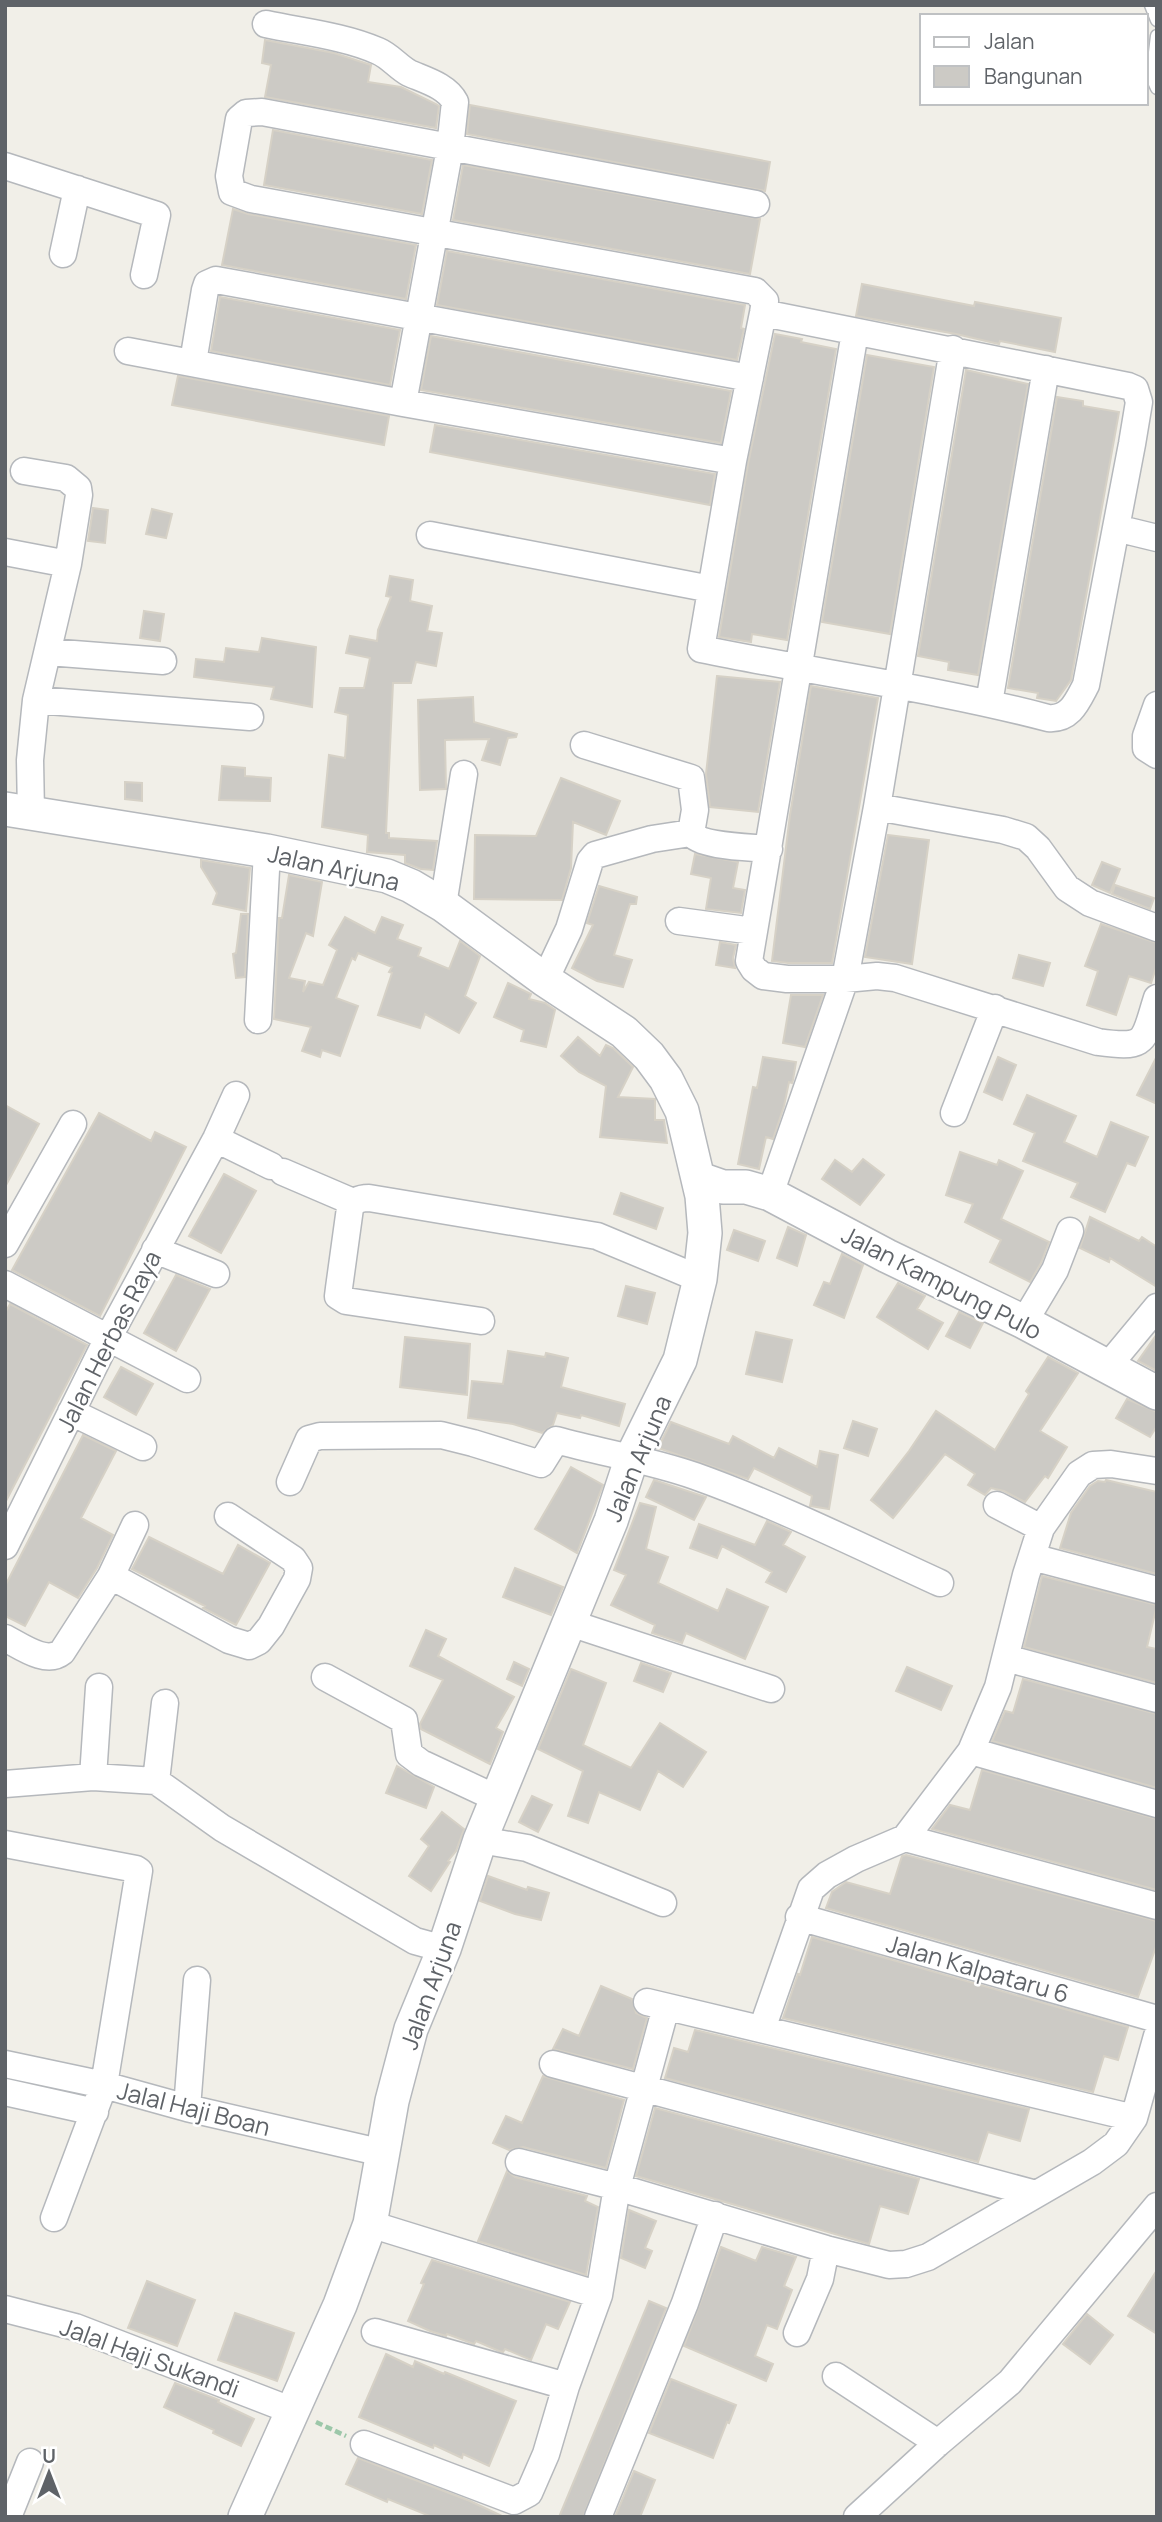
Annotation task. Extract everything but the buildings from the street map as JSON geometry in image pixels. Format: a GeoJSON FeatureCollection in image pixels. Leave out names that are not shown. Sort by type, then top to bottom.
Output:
{"type":"FeatureCollection","features":[{"type":"Feature","properties":{"kind":"street"},"geometry":{"type":"LineString","coordinates":[[266,24],[365,46],[382,53],[404,70],[452,95],[455,102],[450,148],[402,403]]}},
{"type":"Feature","properties":{"kind":"street"},"geometry":{"type":"LineString","coordinates":[[756,204],[253,111],[239,119],[230,185],[232,192],[239,196],[755,291],[765,301],[733,461],[701,649],[797,669],[896,684],[1048,718],[1056,719],[1067,715],[1086,685],[1116,527],[1144,445],[1135,389],[953,349],[763,313]]}},
{"type":"Feature","properties":{"kind":"street"},"geometry":{"type":"LineString","coordinates":[[5,166],[157,215],[144,275]]}},
{"type":"Feature","properties":{"kind":"street"},"geometry":{"type":"LineString","coordinates":[[63,254],[77,189]]}},
{"type":"Feature","properties":{"kind":"street"},"geometry":{"type":"LineString","coordinates":[[192,362],[205,290],[211,280],[750,378]]}},
{"type":"Feature","properties":{"kind":"street"},"geometry":{"type":"LineString","coordinates":[[855,331],[749,961],[763,976],[895,978],[1098,1042],[1128,1045],[1143,1040],[1157,998]]}},
{"type":"Feature","properties":{"kind":"street"},"geometry":{"type":"LineString","coordinates":[[770,1194],[845,979],[877,807],[953,349]]}},
{"type":"Feature","properties":{"kind":"street"},"geometry":{"type":"LineString","coordinates":[[128,351],[402,403],[733,461]]}},
{"type":"Feature","properties":{"kind":"street"},"geometry":{"type":"LineString","coordinates":[[989,703],[1046,369]]}},
{"type":"Feature","properties":{"kind":"street"},"geometry":{"type":"LineString","coordinates":[[18,811],[30,760],[36,700],[68,564],[79,495],[78,488],[66,478],[24,471]]}},
{"type":"Feature","properties":{"kind":"street"},"geometry":{"type":"LineString","coordinates":[[1116,527],[1157,538]]}},
{"type":"Feature","properties":{"kind":"street"},"geometry":{"type":"LineString","coordinates":[[430,535],[711,589]]}},
{"type":"Feature","properties":{"kind":"street"},"geometry":{"type":"LineString","coordinates":[[5,552],[68,564]]}},
{"type":"Feature","properties":{"kind":"street"},"geometry":{"type":"LineString","coordinates":[[48,652],[163,662]]}},
{"type":"Feature","properties":{"kind":"street"},"geometry":{"type":"LineString","coordinates":[[36,700],[250,717]]}},
{"type":"Feature","properties":{"kind":"street"},"geometry":{"type":"LineString","coordinates":[[1157,705],[1146,736],[1146,748],[1157,755]]}},
{"type":"Feature","properties":{"kind":"street"},"geometry":{"type":"LineString","coordinates":[[584,745],[691,778],[695,810],[691,833],[696,839],[715,844],[769,849]]}},
{"type":"Feature","properties":{"kind":"street"},"geometry":{"type":"LineString","coordinates":[[443,905],[464,774]]}},
{"type":"Feature","properties":{"kind":"street"},"geometry":{"type":"LineString","coordinates":[[877,807],[1003,830],[1026,837],[1038,848],[1067,888],[1090,904],[1157,928]]}},
{"type":"Feature","properties":{"kind":"street","name":"Jalan Arjuna"},"geometry":{"type":"LineString","coordinates":[[18,811],[267,851],[387,876],[411,886],[443,905],[545,981],[624,1032],[649,1056],[666,1079],[682,1111],[709,1187],[700,1279],[681,1360],[632,1457],[611,1521],[480,1840],[444,1949],[411,2029],[392,2101],[370,2224],[340,2305],[245,2517]]}},
{"type":"Feature","properties":{"kind":"street"},"geometry":{"type":"LineString","coordinates":[[545,981],[569,929],[590,861],[595,855],[652,839],[691,833]]}},
{"type":"Feature","properties":{"kind":"street"},"geometry":{"type":"LineString","coordinates":[[258,1020],[267,851]]}},
{"type":"Feature","properties":{"kind":"street"},"geometry":{"type":"LineString","coordinates":[[679,921],[753,931]]}},
{"type":"Feature","properties":{"kind":"street"},"geometry":{"type":"LineString","coordinates":[[954,1113],[995,1008]]}},
{"type":"Feature","properties":{"kind":"street","name":"Jalan Herbas Raya"},"geometry":{"type":"LineString","coordinates":[[5,1546],[108,1338],[216,1139],[236,1096]]}},
{"type":"Feature","properties":{"kind":"street"},"geometry":{"type":"LineString","coordinates":[[5,1244],[74,1124]]}},
{"type":"Feature","properties":{"kind":"street"},"geometry":{"type":"LineString","coordinates":[[216,1139],[353,1202]]}},
{"type":"Feature","properties":{"kind":"street","name":"Jalan Kampung Pulo"},"geometry":{"type":"LineString","coordinates":[[709,1187],[746,1187],[770,1194],[887,1256],[1024,1322],[1157,1393]]}},
{"type":"Feature","properties":{"kind":"street"},"geometry":{"type":"LineString","coordinates":[[481,1321],[340,1298],[339,1288],[353,1202],[369,1198],[597,1236],[700,1279]]}},
{"type":"Feature","properties":{"kind":"street"},"geometry":{"type":"LineString","coordinates":[[1024,1322],[1055,1269],[1070,1231]]}},
{"type":"Feature","properties":{"kind":"street"},"geometry":{"type":"LineString","coordinates":[[155,1250],[216,1274]]}},
{"type":"Feature","properties":{"kind":"street"},"geometry":{"type":"LineString","coordinates":[[5,1284],[187,1379]]}},
{"type":"Feature","properties":{"kind":"street"},"geometry":{"type":"LineString","coordinates":[[1108,1366],[1157,1307]]}},
{"type":"Feature","properties":{"kind":"street"},"geometry":{"type":"LineString","coordinates":[[71,1412],[143,1447]]}},
{"type":"Feature","properties":{"kind":"street"},"geometry":{"type":"LineString","coordinates":[[290,1482],[309,1439],[320,1436],[441,1435],[541,1464],[556,1440],[610,1455],[632,1457],[746,1495],[940,1583]]}},
{"type":"Feature","properties":{"kind":"street"},"geometry":{"type":"LineString","coordinates":[[762,2029],[811,1889],[827,1875],[856,1859],[905,1838],[971,1751],[998,1687],[1041,1528],[1079,1474],[1093,1465],[1153,1467]]}},
{"type":"Feature","properties":{"kind":"street"},"geometry":{"type":"LineString","coordinates":[[997,1505],[1041,1528]]}},
{"type":"Feature","properties":{"kind":"street"},"geometry":{"type":"LineString","coordinates":[[111,1576],[229,1640],[249,1646],[259,1642],[294,1586],[299,1568],[293,1559],[228,1516]]}},
{"type":"Feature","properties":{"kind":"street"},"geometry":{"type":"LineString","coordinates":[[5,1638],[42,1656],[57,1656],[68,1646],[111,1576],[135,1525]]}},
{"type":"Feature","properties":{"kind":"street"},"geometry":{"type":"LineString","coordinates":[[1031,1557],[1157,1590]]}},
{"type":"Feature","properties":{"kind":"street"},"geometry":{"type":"LineString","coordinates":[[570,1623],[771,1689]]}},
{"type":"Feature","properties":{"kind":"street"},"geometry":{"type":"LineString","coordinates":[[1006,1658],[1157,1699]]}},
{"type":"Feature","properties":{"kind":"street"},"geometry":{"type":"LineString","coordinates":[[326,1677],[404,1720],[409,1754],[421,1763],[498,1800]]}},
{"type":"Feature","properties":{"kind":"street"},"geometry":{"type":"LineString","coordinates":[[93,1777],[99,1687]]}},
{"type":"Feature","properties":{"kind":"street"},"geometry":{"type":"LineString","coordinates":[[156,1780],[165,1703]]}},
{"type":"Feature","properties":{"kind":"street"},"geometry":{"type":"LineString","coordinates":[[971,1751],[1157,1804]]}},
{"type":"Feature","properties":{"kind":"street"},"geometry":{"type":"LineString","coordinates":[[5,1784],[93,1777],[156,1780],[222,1828],[415,1941],[444,1949]]}},
{"type":"Feature","properties":{"kind":"street"},"geometry":{"type":"LineString","coordinates":[[905,1838],[1157,1906]]}},
{"type":"Feature","properties":{"kind":"street"},"geometry":{"type":"LineString","coordinates":[[480,1840],[527,1848],[663,1903]]}},
{"type":"Feature","properties":{"kind":"street"},"geometry":{"type":"LineString","coordinates":[[5,1844],[139,1871],[104,2085],[54,2218]]}},
{"type":"Feature","properties":{"kind":"street","name":"Jalan Kalpataru 6"},"geometry":{"type":"LineString","coordinates":[[799,1917],[1157,2019]]}},
{"type":"Feature","properties":{"kind":"street"},"geometry":{"type":"LineString","coordinates":[[187,2108],[197,1980]]}},
{"type":"Feature","properties":{"kind":"street"},"geometry":{"type":"LineString","coordinates":[[364,2444],[514,2501],[529,2493],[546,2454],[566,2386],[599,2295],[617,2187],[644,2089],[656,2004],[1134,2119]]}},
{"type":"Feature","properties":{"kind":"street"},"geometry":{"type":"LineString","coordinates":[[519,2162],[617,2187],[825,2249],[889,2265],[917,2262],[1092,2162],[1116,2144],[1134,2119],[1157,2036]]}},
{"type":"Feature","properties":{"kind":"street","name":"Jalal Haji Boan"},"geometry":{"type":"LineString","coordinates":[[5,2064],[104,2085],[187,2108],[383,2153]]}},
{"type":"Feature","properties":{"kind":"street"},"geometry":{"type":"LineString","coordinates":[[553,2064],[1036,2194]]}},
{"type":"Feature","properties":{"kind":"street"},"geometry":{"type":"LineString","coordinates":[[5,2092],[95,2112]]}},
{"type":"Feature","properties":{"kind":"street"},"geometry":{"type":"LineString","coordinates":[[867,2514],[938,2443],[1010,2382],[1157,2206]]}},
{"type":"Feature","properties":{"kind":"street"},"geometry":{"type":"LineString","coordinates":[[598,2517],[685,2303],[715,2215]]}},
{"type":"Feature","properties":{"kind":"street"},"geometry":{"type":"LineString","coordinates":[[370,2224],[599,2295]]}},
{"type":"Feature","properties":{"kind":"street"},"geometry":{"type":"LineString","coordinates":[[797,2333],[820,2279],[825,2249]]}},
{"type":"Feature","properties":{"kind":"street","name":"Jalal Haji Sukandi"},"geometry":{"type":"LineString","coordinates":[[5,2309],[75,2326],[293,2411]]}},
{"type":"Feature","properties":{"kind":"street"},"geometry":{"type":"LineString","coordinates":[[375,2332],[566,2386]]}},
{"type":"Feature","properties":{"kind":"street"},"geometry":{"type":"LineString","coordinates":[[836,2376],[938,2443]]}},
{"type":"Feature","properties":{"kind":"street"},"geometry":{"type":"LineString","coordinates":[[8,2517],[30,2462]]}},
{"type":"Feature","properties":{"kind":"lane"},"geometry":{"type":"LineString","coordinates":[[1151,5],[1157,20]]}},
{"type":"Feature","properties":{"kind":"lane"},"geometry":{"type":"LineString","coordinates":[[1157,36],[1152,78],[1157,88]]}},
{"type":"Feature","properties":{"kind":"path"},"geometry":{"type":"LineString","coordinates":[[293,2411],[364,2444]]}}]}
